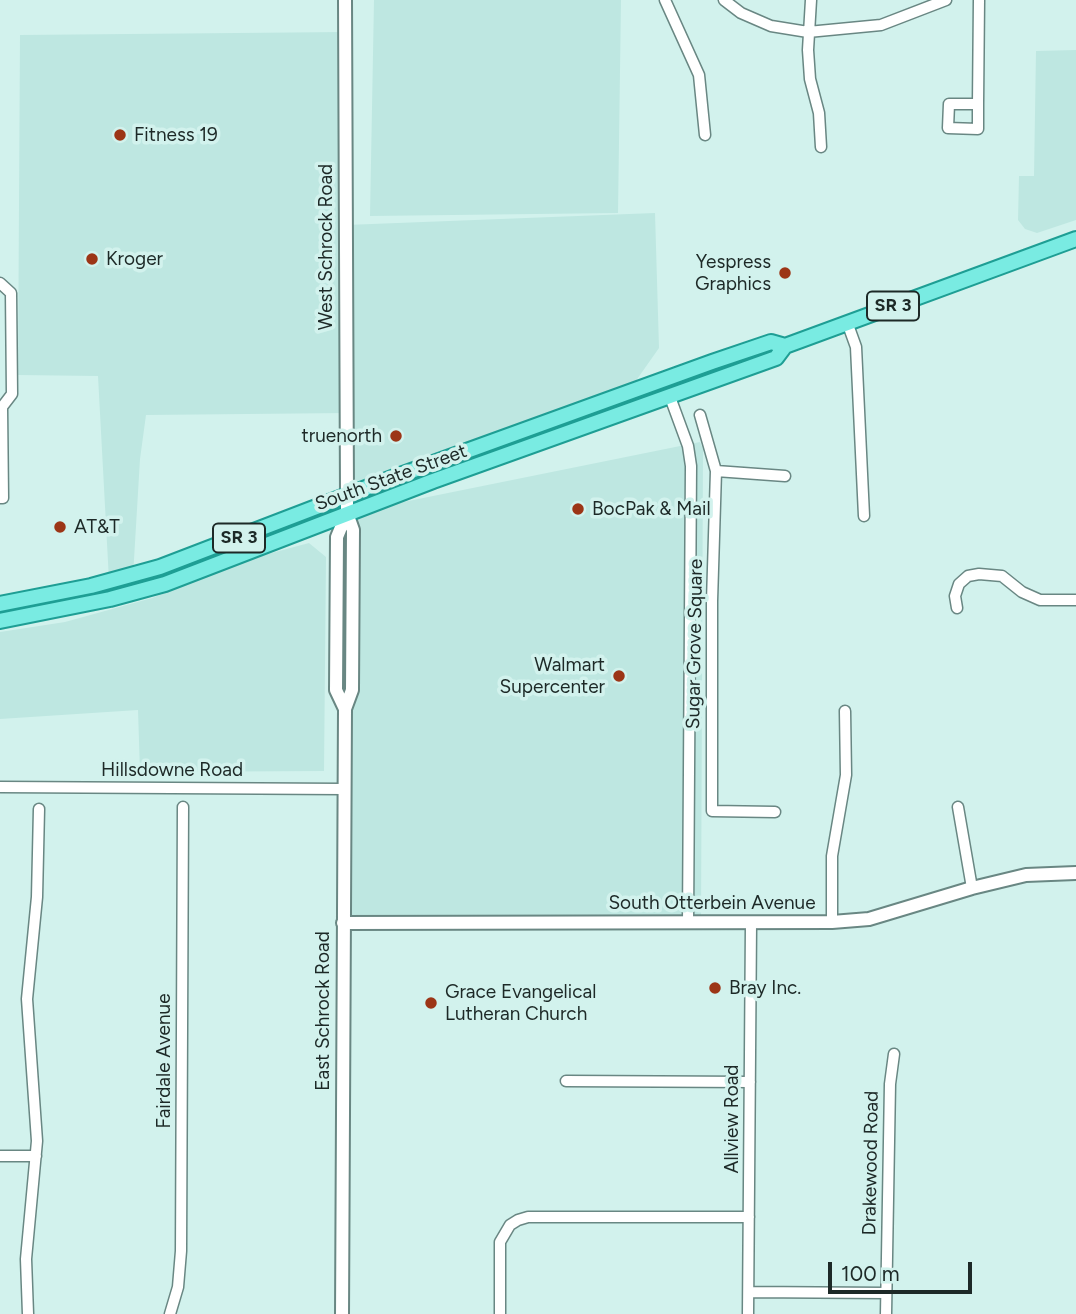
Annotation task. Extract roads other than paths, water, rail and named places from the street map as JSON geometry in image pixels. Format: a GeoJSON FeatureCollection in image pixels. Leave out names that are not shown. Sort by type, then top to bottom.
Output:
{"type":"FeatureCollection","features":[{"type":"Feature","properties":{"kind":"main road","name":"South State Street"},"geometry":{"type":"LineString","coordinates":[[0,604],[129,576],[224,544],[347,495],[744,351],[778,344],[847,322],[1076,239]]}},
{"type":"Feature","properties":{"kind":"main road","name":"South State Street"},"geometry":{"type":"LineString","coordinates":[[0,621],[132,593],[200,571],[347,513],[776,358],[778,344]]}},
{"type":"Feature","properties":{"kind":"main road"},"geometry":{"type":"LineString","coordinates":[[670,397],[676,385],[725,369],[744,351]]}},
{"type":"Feature","properties":{"kind":"main road"},"geometry":{"type":"LineString","coordinates":[[560,436],[580,420],[657,392],[664,380]]}},
{"type":"Feature","properties":{"kind":"main road"},"geometry":{"type":"LineString","coordinates":[[347,513],[356,501],[468,457],[477,448]]}},
{"type":"Feature","properties":{"kind":"main road"},"geometry":{"type":"LineString","coordinates":[[132,593],[144,578],[199,561],[224,544]]}},
{"type":"Feature","properties":{"kind":"main road"},"geometry":{"type":"LineString","coordinates":[[0,613],[122,585],[129,576]]}},
{"type":"Feature","properties":{"kind":"street","name":"West Schrock Road"},"geometry":{"type":"LineString","coordinates":[[345,0],[347,495]]}},
{"type":"Feature","properties":{"kind":"street"},"geometry":{"type":"LineString","coordinates":[[665,0],[699,75],[705,135]]}},
{"type":"Feature","properties":{"kind":"street"},"geometry":{"type":"LineString","coordinates":[[724,0],[741,13],[771,26],[808,32],[881,25],[946,0]]}},
{"type":"Feature","properties":{"kind":"street"},"geometry":{"type":"LineString","coordinates":[[811,0],[808,32],[810,79],[819,113],[821,148]]}},
{"type":"Feature","properties":{"kind":"street"},"geometry":{"type":"LineString","coordinates":[[978,104],[979,0]]}},
{"type":"Feature","properties":{"kind":"street"},"geometry":{"type":"LineString","coordinates":[[0,284],[11,293],[12,394],[2,407],[3,498],[0,498]]}},
{"type":"Feature","properties":{"kind":"street"},"geometry":{"type":"LineString","coordinates":[[847,322],[856,348],[864,516]]}},
{"type":"Feature","properties":{"kind":"street"},"geometry":{"type":"LineString","coordinates":[[670,397],[688,446],[691,466],[688,923]]}},
{"type":"Feature","properties":{"kind":"street","name":"Sugar Grove Square"},"geometry":{"type":"LineString","coordinates":[[700,415],[716,471],[712,601],[712,811],[775,813]]}},
{"type":"Feature","properties":{"kind":"street"},"geometry":{"type":"LineString","coordinates":[[716,471],[785,476]]}},
{"type":"Feature","properties":{"kind":"street","name":"East Schrock Road"},"geometry":{"type":"LineString","coordinates":[[342,1314],[345,709],[336,690],[337,537],[347,513],[347,495]]}},
{"type":"Feature","properties":{"kind":"street"},"geometry":{"type":"LineString","coordinates":[[957,608],[955,596],[959,584],[968,576],[979,574],[1002,576],[1022,592],[1040,600],[1076,600]]}},
{"type":"Feature","properties":{"kind":"street"},"geometry":{"type":"LineString","coordinates":[[832,922],[832,856],[846,775],[845,711]]}},
{"type":"Feature","properties":{"kind":"street","name":"Hillsdowne Road"},"geometry":{"type":"LineString","coordinates":[[0,787],[344,789]]}},
{"type":"Feature","properties":{"kind":"street","name":"Fairdale Avenue"},"geometry":{"type":"LineString","coordinates":[[170,1314],[178,1287],[181,1251],[183,807]]}},
{"type":"Feature","properties":{"kind":"street"},"geometry":{"type":"LineString","coordinates":[[958,807],[972,888]]}},
{"type":"Feature","properties":{"kind":"street"},"geometry":{"type":"LineString","coordinates":[[28,1314],[26,1259],[36,1156],[27,999],[37,897],[39,808]]}},
{"type":"Feature","properties":{"kind":"street","name":"South Otterbein Avenue"},"geometry":{"type":"LineString","coordinates":[[342,923],[832,922],[869,919],[972,888],[1026,876],[1076,873]]}},
{"type":"Feature","properties":{"kind":"street","name":"Allview Road"},"geometry":{"type":"LineString","coordinates":[[748,1314],[751,923]]}},
{"type":"Feature","properties":{"kind":"street","name":"Drakewood Road"},"geometry":{"type":"LineString","coordinates":[[886,1314],[890,1084],[894,1054]]}},
{"type":"Feature","properties":{"kind":"street"},"geometry":{"type":"LineString","coordinates":[[566,1081],[750,1082]]}},
{"type":"Feature","properties":{"kind":"street"},"geometry":{"type":"LineString","coordinates":[[0,1156],[36,1156]]}},
{"type":"Feature","properties":{"kind":"street"},"geometry":{"type":"LineString","coordinates":[[500,1314],[500,1242],[510,1225],[528,1217],[749,1217]]}},
{"type":"Feature","properties":{"kind":"street"},"geometry":{"type":"LineString","coordinates":[[749,1292],[886,1293]]}},
{"type":"Feature","properties":{"kind":"place","name":"Fitness 19"},"geometry":{"type":"Point","coordinates":[120,135]}},
{"type":"Feature","properties":{"kind":"place","name":"Kroger"},"geometry":{"type":"Point","coordinates":[92,259]}},
{"type":"Feature","properties":{"kind":"place","name":"Yespress Graphics"},"geometry":{"type":"Point","coordinates":[785,273]}},
{"type":"Feature","properties":{"kind":"place","name":"truenorth"},"geometry":{"type":"Point","coordinates":[396,436]}},
{"type":"Feature","properties":{"kind":"place","name":"BocPak & Mail"},"geometry":{"type":"Point","coordinates":[578,509]}},
{"type":"Feature","properties":{"kind":"place","name":"AT&T"},"geometry":{"type":"Point","coordinates":[60,527]}},
{"type":"Feature","properties":{"kind":"place","name":"Walmart Supercenter"},"geometry":{"type":"Point","coordinates":[619,676]}},
{"type":"Feature","properties":{"kind":"place","name":"Bray Inc."},"geometry":{"type":"Point","coordinates":[715,988]}},
{"type":"Feature","properties":{"kind":"place","name":"Grace Evangelical Lutheran Church"},"geometry":{"type":"Point","coordinates":[431,1003]}}]}
